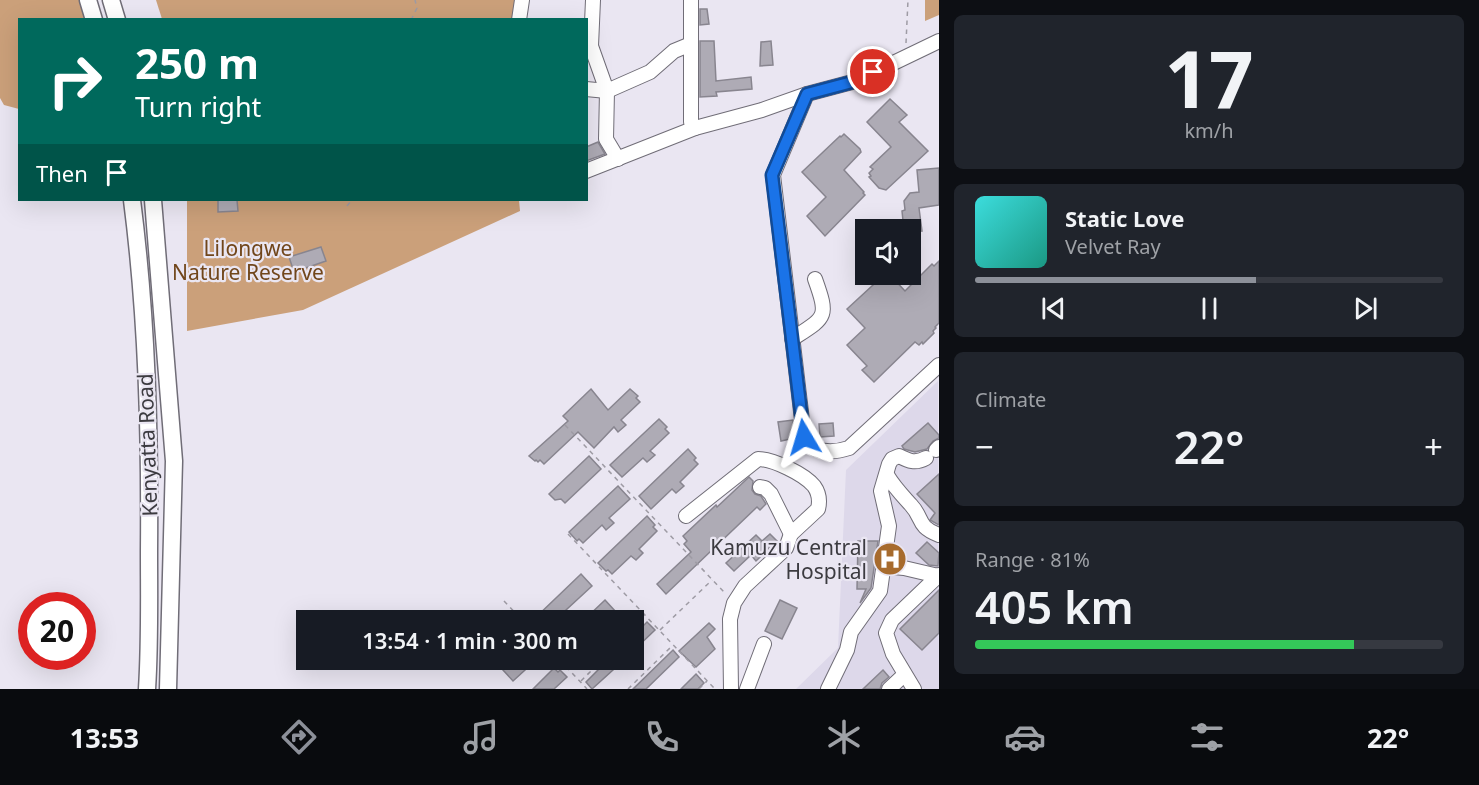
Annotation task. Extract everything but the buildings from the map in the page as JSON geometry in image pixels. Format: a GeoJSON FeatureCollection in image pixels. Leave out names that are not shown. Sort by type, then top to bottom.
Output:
{"type":"FeatureCollection","features":[{"type":"Feature","properties":{"kind":"main road"},"geometry":{"type":"LineString","coordinates":[[88,0],[93,18]]}},
{"type":"Feature","properties":{"kind":"main road"},"geometry":{"type":"LineString","coordinates":[[111,0],[116,18]]}},
{"type":"Feature","properties":{"kind":"main road","name":"Kenyatta Road"},"geometry":{"type":"LineString","coordinates":[[132,201],[148,371],[150,446],[147,689]]}},
{"type":"Feature","properties":{"kind":"main road","name":"Kenyatta Road"},"geometry":{"type":"LineString","coordinates":[[153,201],[174,461],[168,689]]}},
{"type":"Feature","properties":{"kind":"street"},"geometry":{"type":"LineString","coordinates":[[519,18],[522,0]]}},
{"type":"Feature","properties":{"kind":"street"},"geometry":{"type":"LineString","coordinates":[[593,0],[591,46],[607,91],[606,139],[618,159]]}},
{"type":"Feature","properties":{"kind":"street"},"geometry":{"type":"LineString","coordinates":[[691,0],[691,122],[695,128]]}},
{"type":"Feature","properties":{"kind":"street"},"geometry":{"type":"LineString","coordinates":[[588,170],[695,128],[856,81],[939,41]]}},
{"type":"Feature","properties":{"kind":"street"},"geometry":{"type":"LineString","coordinates":[[588,89],[607,91],[650,72],[674,51],[691,44]]}},
{"type":"Feature","properties":{"kind":"street"},"geometry":{"type":"LineString","coordinates":[[807,94],[772,175],[804,437],[807,443],[815,450],[840,451],[849,448],[939,366]]}},
{"type":"Feature","properties":{"kind":"street"},"geometry":{"type":"LineString","coordinates":[[792,339],[810,328],[823,315],[824,303],[815,279]]}},
{"type":"Feature","properties":{"kind":"street"},"geometry":{"type":"LineString","coordinates":[[828,689],[847,650],[851,632],[880,591],[889,526],[881,491],[889,464],[892,459],[899,456],[911,462],[919,462],[934,452]]}},
{"type":"Feature","properties":{"kind":"street"},"geometry":{"type":"LineString","coordinates":[[686,516],[738,477],[752,462],[764,459],[808,481],[818,493],[820,503],[818,509],[791,534],[786,548],[745,586],[734,603],[730,619],[731,689]]}},
{"type":"Feature","properties":{"kind":"street"},"geometry":{"type":"LineString","coordinates":[[887,475],[895,489],[913,507],[919,521],[928,531],[939,535]]}},
{"type":"Feature","properties":{"kind":"street"},"geometry":{"type":"LineString","coordinates":[[759,487],[765,488],[771,494],[791,534]]}},
{"type":"Feature","properties":{"kind":"street"},"geometry":{"type":"LineString","coordinates":[[884,566],[938,575]]}},
{"type":"Feature","properties":{"kind":"street"},"geometry":{"type":"LineString","coordinates":[[914,689],[904,675],[887,641],[888,626],[938,575]]}},
{"type":"Feature","properties":{"kind":"street"},"geometry":{"type":"LineString","coordinates":[[747,689],[764,644]]}},
{"type":"Feature","properties":{"kind":"street"},"geometry":{"type":"LineString","coordinates":[[889,689],[904,675]]}},
{"type":"Feature","properties":{"kind":"path"},"geometry":{"type":"LineString","coordinates":[[412,18],[417,8],[416,0]]}},
{"type":"Feature","properties":{"kind":"path"},"geometry":{"type":"LineString","coordinates":[[906,56],[908,0]]}},
{"type":"Feature","properties":{"kind":"path"},"geometry":{"type":"LineString","coordinates":[[347,206],[351,201]]}},
{"type":"Feature","properties":{"kind":"path"},"geometry":{"type":"LineString","coordinates":[[565,424],[734,603]]}},
{"type":"Feature","properties":{"kind":"path"},"geometry":{"type":"LineString","coordinates":[[568,534],[714,689]]}},
{"type":"Feature","properties":{"kind":"path"},"geometry":{"type":"LineString","coordinates":[[660,631],[712,580]]}},
{"type":"Feature","properties":{"kind":"path"},"geometry":{"type":"LineString","coordinates":[[504,601],[513,610]]}},
{"type":"Feature","properties":{"kind":"path"},"geometry":{"type":"LineString","coordinates":[[628,689],[673,645]]}},
{"type":"Feature","properties":{"kind":"path"},"geometry":{"type":"LineString","coordinates":[[570,670],[587,689]]}},
{"type":"Feature","properties":{"kind":"path"},"geometry":{"type":"LineString","coordinates":[[580,681],[592,670]]}},
{"type":"Feature","properties":{"kind":"path"},"geometry":{"type":"LineString","coordinates":[[699,689],[707,681]]}},
{"type":"Feature","properties":{"kind":"shaded area","name":"Kamuzu Central Hospital"},"geometry":{"type":"Polygon","coordinates":[[[938,381],[939,689],[796,689],[838,648],[846,470],[938,381]]]}},
{"type":"Feature","properties":{"kind":"green space"},"geometry":{"type":"Polygon","coordinates":[[[0,0],[88,0],[93,18],[18,18],[18,109],[4,105],[0,98],[0,0]]]}},
{"type":"Feature","properties":{"kind":"green space"},"geometry":{"type":"Polygon","coordinates":[[[156,0],[515,0],[514,18],[162,18],[156,0]]]}},
{"type":"Feature","properties":{"kind":"green space"},"geometry":{"type":"Polygon","coordinates":[[[925,0],[939,0],[939,15],[925,21],[925,0]]]}},
{"type":"Feature","properties":{"kind":"green space","name":"Lilongwe Nature Reserve"},"geometry":{"type":"Polygon","coordinates":[[[187,201],[519,201],[520,211],[303,310],[187,331],[187,201]]]}},
{"type":"Feature","properties":{"kind":"place","name":"Kamuzu Central Hospital"},"geometry":{"type":"Point","coordinates":[890,559]}},
{"type":"Feature","properties":{"kind":"route"},"geometry":{"type":"LineString","coordinates":[[804,437],[772,175],[807,94],[856,81],[873,72]]}}]}
